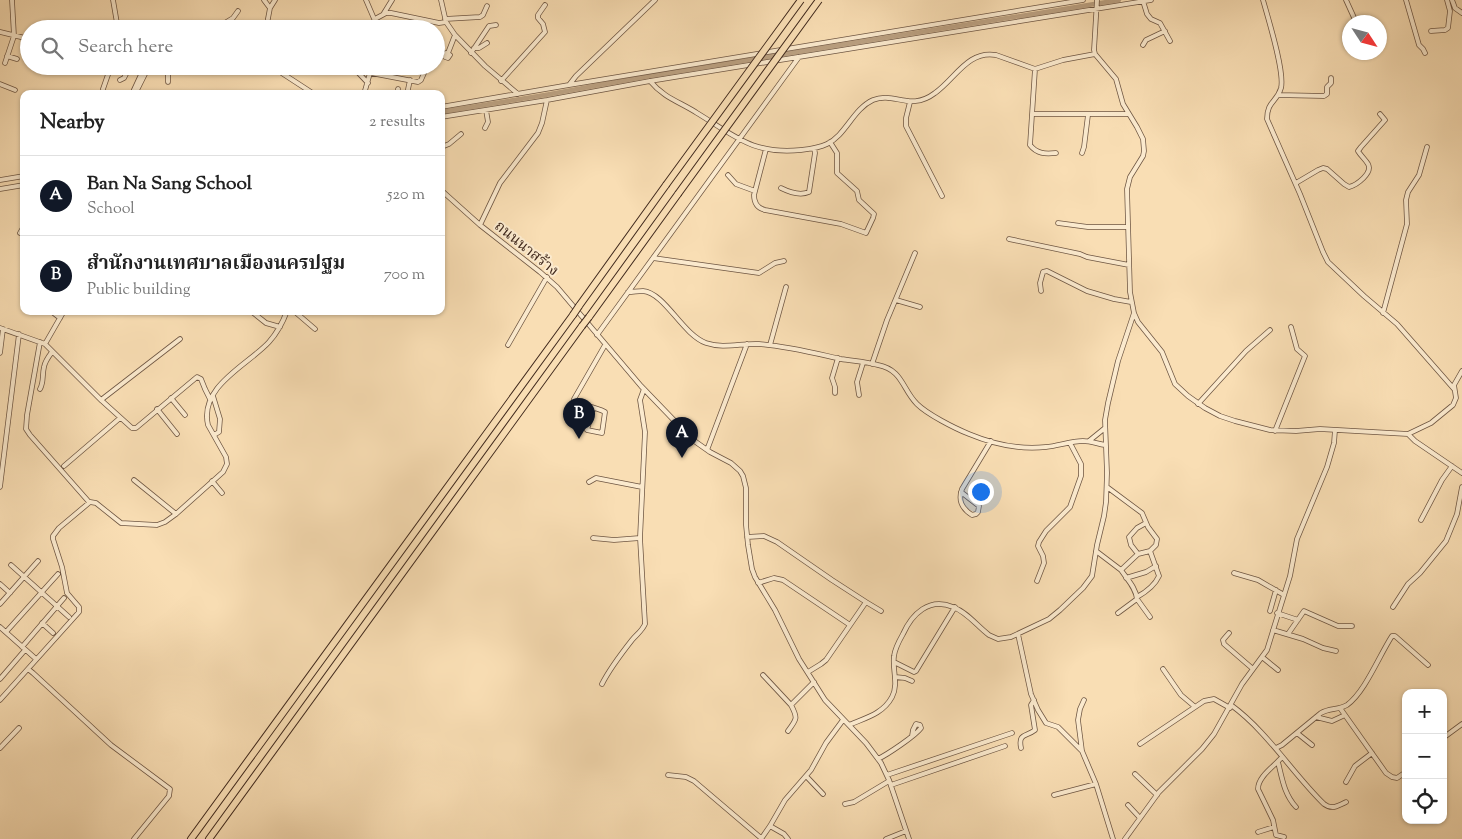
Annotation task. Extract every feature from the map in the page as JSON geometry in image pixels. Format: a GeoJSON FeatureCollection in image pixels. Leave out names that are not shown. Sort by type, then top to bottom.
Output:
{"type":"FeatureCollection","features":[{"type":"Feature","properties":{"kind":"highway"},"geometry":{"type":"LineString","coordinates":[[191,839],[801,0]]}},
{"type":"Feature","properties":{"kind":"highway"},"geometry":{"type":"LineString","coordinates":[[209,839],[819,0]]}},
{"type":"Feature","properties":{"kind":"street"},"geometry":{"type":"LineString","coordinates":[[5,63],[14,36],[12,0]]}},
{"type":"Feature","properties":{"kind":"street"},"geometry":{"type":"LineString","coordinates":[[114,0],[117,20]]}},
{"type":"Feature","properties":{"kind":"street"},"geometry":{"type":"LineString","coordinates":[[264,0],[270,8]]}},
{"type":"Feature","properties":{"kind":"street"},"geometry":{"type":"LineString","coordinates":[[268,20],[270,8],[275,0]]}},
{"type":"Feature","properties":{"kind":"street"},"geometry":{"type":"LineString","coordinates":[[366,0],[375,19],[391,12],[427,20]]}},
{"type":"Feature","properties":{"kind":"street"},"geometry":{"type":"LineString","coordinates":[[384,14],[392,0]]}},
{"type":"Feature","properties":{"kind":"street"},"geometry":{"type":"LineString","coordinates":[[441,0],[445,20],[455,35],[500,81],[518,94]]}},
{"type":"Feature","properties":{"kind":"street"},"geometry":{"type":"LineString","coordinates":[[445,107],[564,88],[655,0]]}},
{"type":"Feature","properties":{"kind":"street"},"geometry":{"type":"LineString","coordinates":[[569,85],[1083,0]]}},
{"type":"Feature","properties":{"kind":"street"},"geometry":{"type":"LineString","coordinates":[[1097,0],[1095,54],[1116,79],[1120,96],[1143,139],[1144,151],[1128,182],[1127,189],[1131,302],[1138,322],[1162,352],[1175,384],[1182,392],[1198,404],[1227,419],[1275,431],[1320,429],[1408,434],[1431,423],[1449,409],[1455,402],[1454,389],[1462,371]]}},
{"type":"Feature","properties":{"kind":"street"},"geometry":{"type":"LineString","coordinates":[[445,116],[650,81],[1151,0]]}},
{"type":"Feature","properties":{"kind":"street"},"geometry":{"type":"LineString","coordinates":[[1263,0],[1282,80],[1278,95],[1269,105],[1267,119],[1296,183],[1322,252],[1328,262],[1341,275],[1397,324],[1454,389]]}},
{"type":"Feature","properties":{"kind":"street"},"geometry":{"type":"LineString","coordinates":[[1346,0],[1353,15]]}},
{"type":"Feature","properties":{"kind":"street"},"geometry":{"type":"LineString","coordinates":[[1406,0],[1419,45],[1424,49],[1425,53]]}},
{"type":"Feature","properties":{"kind":"street"},"geometry":{"type":"LineString","coordinates":[[1431,31],[1448,28],[1450,11],[1447,0]]}},
{"type":"Feature","properties":{"kind":"street"},"geometry":{"type":"LineString","coordinates":[[1452,0],[1455,8],[1462,12]]}},
{"type":"Feature","properties":{"kind":"street"},"geometry":{"type":"LineString","coordinates":[[1143,1],[1146,14],[1151,19],[1160,23],[1170,41]]}},
{"type":"Feature","properties":{"kind":"street"},"geometry":{"type":"LineString","coordinates":[[500,81],[545,32],[538,15],[545,5]]}},
{"type":"Feature","properties":{"kind":"street"},"geometry":{"type":"LineString","coordinates":[[445,20],[480,17],[487,6]]}},
{"type":"Feature","properties":{"kind":"street"},"geometry":{"type":"LineString","coordinates":[[230,20],[238,11]]}},
{"type":"Feature","properties":{"kind":"street"},"geometry":{"type":"LineString","coordinates":[[471,53],[490,26],[496,25]]}},
{"type":"Feature","properties":{"kind":"street"},"geometry":{"type":"LineString","coordinates":[[1143,44],[1146,40],[1165,31]]}},
{"type":"Feature","properties":{"kind":"street"},"geometry":{"type":"LineString","coordinates":[[0,32],[20,37]]}},
{"type":"Feature","properties":{"kind":"street"},"geometry":{"type":"LineString","coordinates":[[448,53],[455,35]]}},
{"type":"Feature","properties":{"kind":"street"},"geometry":{"type":"LineString","coordinates":[[474,48],[479,48],[487,43]]}},
{"type":"Feature","properties":{"kind":"street"},"geometry":{"type":"LineString","coordinates":[[650,81],[667,97],[696,112],[739,140],[778,151],[814,148],[830,142],[871,101],[882,98],[910,102],[920,101],[935,93],[964,66],[980,56],[990,54],[1035,69],[1063,60],[1095,54]]}},
{"type":"Feature","properties":{"kind":"street"},"geometry":{"type":"LineString","coordinates":[[7,56],[17,59]]}},
{"type":"Feature","properties":{"kind":"street"},"geometry":{"type":"LineString","coordinates":[[597,335],[799,57]]}},
{"type":"Feature","properties":{"kind":"street"},"geometry":{"type":"LineString","coordinates":[[1035,69],[1030,145],[1034,150],[1046,154],[1056,152]]}},
{"type":"Feature","properties":{"kind":"street"},"geometry":{"type":"LineString","coordinates":[[103,89],[108,75]]}},
{"type":"Feature","properties":{"kind":"street"},"geometry":{"type":"LineString","coordinates":[[120,80],[126,75]]}},
{"type":"Feature","properties":{"kind":"street"},"geometry":{"type":"LineString","coordinates":[[135,90],[141,75]]}},
{"type":"Feature","properties":{"kind":"street"},"geometry":{"type":"LineString","coordinates":[[135,90],[144,75]]}},
{"type":"Feature","properties":{"kind":"street"},"geometry":{"type":"LineString","coordinates":[[168,75],[168,82]]}},
{"type":"Feature","properties":{"kind":"street"},"geometry":{"type":"LineString","coordinates":[[286,75],[308,90]]}},
{"type":"Feature","properties":{"kind":"street"},"geometry":{"type":"LineString","coordinates":[[360,75],[368,83]]}},
{"type":"Feature","properties":{"kind":"street"},"geometry":{"type":"LineString","coordinates":[[365,90],[370,75]]}},
{"type":"Feature","properties":{"kind":"street"},"geometry":{"type":"LineString","coordinates":[[381,75],[420,82],[423,75]]}},
{"type":"Feature","properties":{"kind":"street"},"geometry":{"type":"LineString","coordinates":[[1278,95],[1324,96],[1327,94],[1326,87],[1331,83],[1331,78]]}},
{"type":"Feature","properties":{"kind":"street"},"geometry":{"type":"LineString","coordinates":[[408,90],[410,80]]}},
{"type":"Feature","properties":{"kind":"street"},"geometry":{"type":"LineString","coordinates":[[0,84],[14,90]]}},
{"type":"Feature","properties":{"kind":"street"},"geometry":{"type":"LineString","coordinates":[[564,88],[565,96]]}},
{"type":"Feature","properties":{"kind":"street"},"geometry":{"type":"LineString","coordinates":[[480,224],[500,183],[538,133],[547,100]]}},
{"type":"Feature","properties":{"kind":"street"},"geometry":{"type":"LineString","coordinates":[[910,102],[906,126],[942,196]]}},
{"type":"Feature","properties":{"kind":"street"},"geometry":{"type":"LineString","coordinates":[[485,128],[488,122],[486,110]]}},
{"type":"Feature","properties":{"kind":"street"},"geometry":{"type":"LineString","coordinates":[[1032,114],[1129,114]]}},
{"type":"Feature","properties":{"kind":"street"},"geometry":{"type":"LineString","coordinates":[[1296,183],[1323,168],[1328,169],[1349,187],[1358,184],[1368,173],[1369,169],[1368,164],[1358,151],[1360,146],[1385,120],[1380,114]]}},
{"type":"Feature","properties":{"kind":"street"},"geometry":{"type":"LineString","coordinates":[[1082,153],[1088,115]]}},
{"type":"Feature","properties":{"kind":"street"},"geometry":{"type":"LineString","coordinates":[[445,146],[461,134]]}},
{"type":"Feature","properties":{"kind":"street"},"geometry":{"type":"LineString","coordinates":[[766,148],[754,201],[761,210],[841,224],[866,234],[874,214],[859,200],[857,191],[837,173],[837,153],[830,142]]}},
{"type":"Feature","properties":{"kind":"street"},"geometry":{"type":"LineString","coordinates":[[1383,313],[1407,224],[1406,200],[1408,192],[1419,174],[1427,147]]}},
{"type":"Feature","properties":{"kind":"street"},"geometry":{"type":"LineString","coordinates":[[781,188],[791,193],[805,194],[809,192],[815,153],[814,148]]}},
{"type":"Feature","properties":{"kind":"street"},"geometry":{"type":"LineString","coordinates":[[728,175],[736,184],[755,191]]}},
{"type":"Feature","properties":{"kind":"street"},"geometry":{"type":"LineString","coordinates":[[0,180],[20,177]]}},
{"type":"Feature","properties":{"kind":"street"},"geometry":{"type":"LineString","coordinates":[[0,189],[20,186]]}},
{"type":"Feature","properties":{"kind":"street","name":"ถนนนาสร้าง"},"geometry":{"type":"LineString","coordinates":[[445,193],[564,294],[644,389],[693,440],[706,450],[731,463],[740,471],[746,488],[747,537]]}},
{"type":"Feature","properties":{"kind":"street"},"geometry":{"type":"LineString","coordinates":[[1058,223],[1088,227],[1128,227]]}},
{"type":"Feature","properties":{"kind":"street"},"geometry":{"type":"LineString","coordinates":[[1009,239],[1129,265]]}},
{"type":"Feature","properties":{"kind":"street"},"geometry":{"type":"LineString","coordinates":[[872,364],[880,339],[915,253]]}},
{"type":"Feature","properties":{"kind":"street"},"geometry":{"type":"LineString","coordinates":[[653,258],[759,273],[784,261]]}},
{"type":"Feature","properties":{"kind":"street"},"geometry":{"type":"LineString","coordinates":[[1041,291],[1042,272],[1047,270],[1087,291],[1131,302]]}},
{"type":"Feature","properties":{"kind":"street"},"geometry":{"type":"LineString","coordinates":[[508,345],[547,278]]}},
{"type":"Feature","properties":{"kind":"street"},"geometry":{"type":"LineString","coordinates":[[770,345],[786,287]]}},
{"type":"Feature","properties":{"kind":"street"},"geometry":{"type":"LineString","coordinates":[[628,292],[643,291],[652,294],[690,332],[705,342],[715,345],[770,345],[880,365],[900,378],[920,407],[964,432],[991,442],[1007,446],[1034,448],[1089,442],[1105,445]]}},
{"type":"Feature","properties":{"kind":"street"},"geometry":{"type":"LineString","coordinates":[[896,300],[920,307]]}},
{"type":"Feature","properties":{"kind":"street"},"geometry":{"type":"LineString","coordinates":[[848,725],[875,715],[884,708],[894,694],[895,650],[911,619],[917,612],[932,604],[945,604],[963,612],[994,637],[1003,639],[1018,634],[1054,615],[1083,588],[1092,576],[1104,516],[1107,486],[1105,428],[1108,403],[1118,361],[1134,313]]}},
{"type":"Feature","properties":{"kind":"street"},"geometry":{"type":"LineString","coordinates":[[56,315],[60,318]]}},
{"type":"Feature","properties":{"kind":"street"},"geometry":{"type":"LineString","coordinates":[[45,344],[62,315]]}},
{"type":"Feature","properties":{"kind":"street"},"geometry":{"type":"LineString","coordinates":[[256,315],[266,323],[280,327]]}},
{"type":"Feature","properties":{"kind":"street"},"geometry":{"type":"LineString","coordinates":[[40,342],[27,415],[26,429],[30,436],[89,502],[96,503],[121,523],[157,526],[176,514],[223,472],[227,464],[226,457],[208,426],[207,420],[211,398],[227,378],[269,342],[280,327],[285,315]]}},
{"type":"Feature","properties":{"kind":"street"},"geometry":{"type":"LineString","coordinates":[[299,315],[316,329]]}},
{"type":"Feature","properties":{"kind":"street"},"geometry":{"type":"LineString","coordinates":[[1275,431],[1305,356],[1298,348],[1291,327]]}},
{"type":"Feature","properties":{"kind":"street"},"geometry":{"type":"LineString","coordinates":[[0,353],[2,328],[45,344],[132,428],[136,428],[197,377],[201,379],[220,420],[219,432],[214,436]]}},
{"type":"Feature","properties":{"kind":"street"},"geometry":{"type":"LineString","coordinates":[[1198,404],[1246,350],[1270,330]]}},
{"type":"Feature","properties":{"kind":"street"},"geometry":{"type":"LineString","coordinates":[[0,488],[19,334]]}},
{"type":"Feature","properties":{"kind":"street"},"geometry":{"type":"LineString","coordinates":[[101,400],[180,339]]}},
{"type":"Feature","properties":{"kind":"street"},"geometry":{"type":"LineString","coordinates":[[593,408],[587,430],[602,432],[605,412],[593,408],[576,403],[574,399],[605,344]]}},
{"type":"Feature","properties":{"kind":"street"},"geometry":{"type":"LineString","coordinates":[[706,450],[747,344]]}},
{"type":"Feature","properties":{"kind":"street"},"geometry":{"type":"LineString","coordinates":[[40,389],[44,367],[52,352]]}},
{"type":"Feature","properties":{"kind":"street"},"geometry":{"type":"LineString","coordinates":[[834,393],[835,384],[832,378],[838,358]]}},
{"type":"Feature","properties":{"kind":"street"},"geometry":{"type":"LineString","coordinates":[[859,396],[857,382],[862,363]]}},
{"type":"Feature","properties":{"kind":"street"},"geometry":{"type":"LineString","coordinates":[[602,684],[614,664],[644,626],[640,538],[646,432],[640,400],[644,389]]}},
{"type":"Feature","properties":{"kind":"street"},"geometry":{"type":"LineString","coordinates":[[171,398],[185,415]]}},
{"type":"Feature","properties":{"kind":"street"},"geometry":{"type":"LineString","coordinates":[[158,409],[177,434]]}},
{"type":"Feature","properties":{"kind":"street"},"geometry":{"type":"LineString","coordinates":[[64,466],[120,418]]}},
{"type":"Feature","properties":{"kind":"street"},"geometry":{"type":"LineString","coordinates":[[1089,442],[1105,428]]}},
{"type":"Feature","properties":{"kind":"street"},"geometry":{"type":"LineString","coordinates":[[1125,839],[1157,795],[1208,741],[1231,706],[1242,684],[1267,650],[1290,576],[1297,539],[1327,467],[1334,443],[1335,430]]}},
{"type":"Feature","properties":{"kind":"street"},"geometry":{"type":"LineString","coordinates":[[1408,434],[1415,441],[1462,473]]}},
{"type":"Feature","properties":{"kind":"street"},"geometry":{"type":"LineString","coordinates":[[961,492],[979,506],[976,514],[972,514],[962,506],[961,492],[991,442]]}},
{"type":"Feature","properties":{"kind":"street"},"geometry":{"type":"LineString","coordinates":[[1037,581],[1044,563],[1038,546],[1039,542],[1046,531],[1070,507],[1081,476],[1081,464],[1070,443]]}},
{"type":"Feature","properties":{"kind":"street"},"geometry":{"type":"LineString","coordinates":[[1422,520],[1442,480],[1452,466]]}},
{"type":"Feature","properties":{"kind":"street"},"geometry":{"type":"LineString","coordinates":[[589,482],[596,478],[642,487]]}},
{"type":"Feature","properties":{"kind":"street"},"geometry":{"type":"LineString","coordinates":[[134,480],[176,514]]}},
{"type":"Feature","properties":{"kind":"street"},"geometry":{"type":"LineString","coordinates":[[212,481],[222,493]]}},
{"type":"Feature","properties":{"kind":"street"},"geometry":{"type":"LineString","coordinates":[[1107,486],[1139,511],[1157,539],[1156,544],[1150,551],[1138,554],[1121,570]]}},
{"type":"Feature","properties":{"kind":"street"},"geometry":{"type":"LineString","coordinates":[[1394,608],[1408,584],[1420,573],[1446,541],[1457,514],[1462,487]]}},
{"type":"Feature","properties":{"kind":"street"},"geometry":{"type":"LineString","coordinates":[[0,700],[79,612],[80,609],[67,593],[62,566],[53,536],[89,502]]}},
{"type":"Feature","properties":{"kind":"street"},"geometry":{"type":"LineString","coordinates":[[1138,554],[1131,545],[1129,537],[1137,528],[1146,523]]}},
{"type":"Feature","properties":{"kind":"street"},"geometry":{"type":"LineString","coordinates":[[880,611],[777,542],[764,536],[747,537],[752,569],[758,583],[825,700],[866,743],[878,759],[887,775],[909,839]]}},
{"type":"Feature","properties":{"kind":"street"},"geometry":{"type":"LineString","coordinates":[[593,538],[614,540],[640,538]]}},
{"type":"Feature","properties":{"kind":"street"},"geometry":{"type":"LineString","coordinates":[[1096,551],[1121,570],[1150,617]]}},
{"type":"Feature","properties":{"kind":"street"},"geometry":{"type":"LineString","coordinates":[[1118,613],[1143,594],[1158,579],[1159,574],[1150,551]]}},
{"type":"Feature","properties":{"kind":"street"},"geometry":{"type":"LineString","coordinates":[[0,604],[38,561]]}},
{"type":"Feature","properties":{"kind":"street"},"geometry":{"type":"LineString","coordinates":[[11,565],[69,617]]}},
{"type":"Feature","properties":{"kind":"street"},"geometry":{"type":"LineString","coordinates":[[1126,578],[1146,572],[1156,566]]}},
{"type":"Feature","properties":{"kind":"street"},"geometry":{"type":"LineString","coordinates":[[1234,573],[1258,580],[1284,595]]}},
{"type":"Feature","properties":{"kind":"street"},"geometry":{"type":"LineString","coordinates":[[6,632],[58,574]]}},
{"type":"Feature","properties":{"kind":"street"},"geometry":{"type":"LineString","coordinates":[[758,583],[774,578],[783,580],[850,625]]}},
{"type":"Feature","properties":{"kind":"street"},"geometry":{"type":"LineString","coordinates":[[0,584],[10,593]]}},
{"type":"Feature","properties":{"kind":"street"},"geometry":{"type":"LineString","coordinates":[[1270,611],[1276,590]]}},
{"type":"Feature","properties":{"kind":"street"},"geometry":{"type":"LineString","coordinates":[[0,679],[42,623],[64,598]]}},
{"type":"Feature","properties":{"kind":"street"},"geometry":{"type":"LineString","coordinates":[[808,672],[826,660],[866,602]]}},
{"type":"Feature","properties":{"kind":"street"},"geometry":{"type":"LineString","coordinates":[[894,662],[914,672],[916,671],[954,607]]}},
{"type":"Feature","properties":{"kind":"street"},"geometry":{"type":"LineString","coordinates":[[1288,634],[1304,611],[1338,626],[1352,626]]}},
{"type":"Feature","properties":{"kind":"street"},"geometry":{"type":"LineString","coordinates":[[1277,613],[1298,620]]}},
{"type":"Feature","properties":{"kind":"street"},"geometry":{"type":"LineString","coordinates":[[42,623],[54,633]]}},
{"type":"Feature","properties":{"kind":"street"},"geometry":{"type":"LineString","coordinates":[[0,628],[36,659]]}},
{"type":"Feature","properties":{"kind":"street"},"geometry":{"type":"LineString","coordinates":[[1273,630],[1336,651]]}},
{"type":"Feature","properties":{"kind":"street"},"geometry":{"type":"LineString","coordinates":[[1018,634],[1031,694],[1046,723],[1058,727],[1082,751]]}},
{"type":"Feature","properties":{"kind":"street"},"geometry":{"type":"LineString","coordinates":[[1229,634],[1223,640],[1224,644],[1253,669]]}},
{"type":"Feature","properties":{"kind":"street"},"geometry":{"type":"LineString","coordinates":[[1276,748],[1325,711],[1346,705],[1360,692],[1392,636],[1395,636],[1428,665]]}},
{"type":"Feature","properties":{"kind":"street"},"geometry":{"type":"LineString","coordinates":[[1262,657],[1278,670]]}},
{"type":"Feature","properties":{"kind":"street"},"geometry":{"type":"LineString","coordinates":[[28,669],[34,672],[111,745],[170,789],[169,796],[134,839]]}},
{"type":"Feature","properties":{"kind":"street"},"geometry":{"type":"LineString","coordinates":[[1163,669],[1181,695],[1194,706]]}},
{"type":"Feature","properties":{"kind":"street"},"geometry":{"type":"LineString","coordinates":[[763,675],[791,705],[796,714],[796,719],[788,731]]}},
{"type":"Feature","properties":{"kind":"street"},"geometry":{"type":"LineString","coordinates":[[895,676],[912,681]]}},
{"type":"Feature","properties":{"kind":"street"},"geometry":{"type":"LineString","coordinates":[[791,705],[814,682]]}},
{"type":"Feature","properties":{"kind":"street"},"geometry":{"type":"LineString","coordinates":[[1140,744],[1194,706],[1209,699],[1214,699],[1231,706],[1245,716],[1327,806],[1334,807],[1346,802]]}},
{"type":"Feature","properties":{"kind":"street"},"geometry":{"type":"LineString","coordinates":[[1021,748],[1021,737],[1035,730],[1031,705],[1034,700]]}},
{"type":"Feature","properties":{"kind":"street"},"geometry":{"type":"LineString","coordinates":[[1084,700],[1078,714],[1082,751],[1096,784],[1113,839]]}},
{"type":"Feature","properties":{"kind":"street"},"geometry":{"type":"LineString","coordinates":[[1340,708],[1386,773],[1397,778],[1402,775]]}},
{"type":"Feature","properties":{"kind":"street"},"geometry":{"type":"LineString","coordinates":[[1316,717],[1332,720],[1345,715]]}},
{"type":"Feature","properties":{"kind":"street"},"geometry":{"type":"LineString","coordinates":[[668,775],[686,777],[694,781],[761,839],[785,800],[814,765],[826,743],[843,720]]}},
{"type":"Feature","properties":{"kind":"street"},"geometry":{"type":"LineString","coordinates":[[1447,735],[1462,724]]}},
{"type":"Feature","properties":{"kind":"street"},"geometry":{"type":"LineString","coordinates":[[0,748],[19,728]]}},
{"type":"Feature","properties":{"kind":"street"},"geometry":{"type":"LineString","coordinates":[[887,775],[1012,733]]}},
{"type":"Feature","properties":{"kind":"street"},"geometry":{"type":"LineString","coordinates":[[1297,733],[1312,745]]}},
{"type":"Feature","properties":{"kind":"street"},"geometry":{"type":"LineString","coordinates":[[878,759],[912,736]]}},
{"type":"Feature","properties":{"kind":"street"},"geometry":{"type":"LineString","coordinates":[[845,804],[853,803],[890,783],[1005,746]]}},
{"type":"Feature","properties":{"kind":"street"},"geometry":{"type":"LineString","coordinates":[[1346,782],[1355,766],[1372,753]]}},
{"type":"Feature","properties":{"kind":"street"},"geometry":{"type":"LineString","coordinates":[[1282,757],[1260,780],[1258,786],[1273,820],[1276,835],[1284,836]]}},
{"type":"Feature","properties":{"kind":"street"},"geometry":{"type":"LineString","coordinates":[[1278,762],[1288,796],[1296,807]]}},
{"type":"Feature","properties":{"kind":"street"},"geometry":{"type":"LineString","coordinates":[[1135,774],[1157,795]]}},
{"type":"Feature","properties":{"kind":"street"},"geometry":{"type":"LineString","coordinates":[[806,776],[824,794]]}},
{"type":"Feature","properties":{"kind":"street"},"geometry":{"type":"LineString","coordinates":[[1054,795],[1096,784]]}},
{"type":"Feature","properties":{"kind":"street"},"geometry":{"type":"LineString","coordinates":[[1128,805],[1140,818]]}},
{"type":"Feature","properties":{"kind":"street"},"geometry":{"type":"LineString","coordinates":[[770,826],[784,834],[788,839]]}},
{"type":"Feature","properties":{"kind":"street"},"geometry":{"type":"LineString","coordinates":[[1258,832],[1274,827]]}},
{"type":"Feature","properties":{"kind":"street"},"geometry":{"type":"LineString","coordinates":[[886,839],[906,831]]}},
{"type":"Feature","properties":{"kind":"waterway"},"geometry":{"type":"LineString","coordinates":[[445,111],[649,76],[1119,0]]}},
{"type":"Feature","properties":{"kind":"place","name":"สำนักงานเทศบาลเมืองนครปฐม"},"geometry":{"type":"Point","coordinates":[579,439]}},
{"type":"Feature","properties":{"kind":"place","name":"Ban Na Sang School"},"geometry":{"type":"Point","coordinates":[682,458]}}]}
